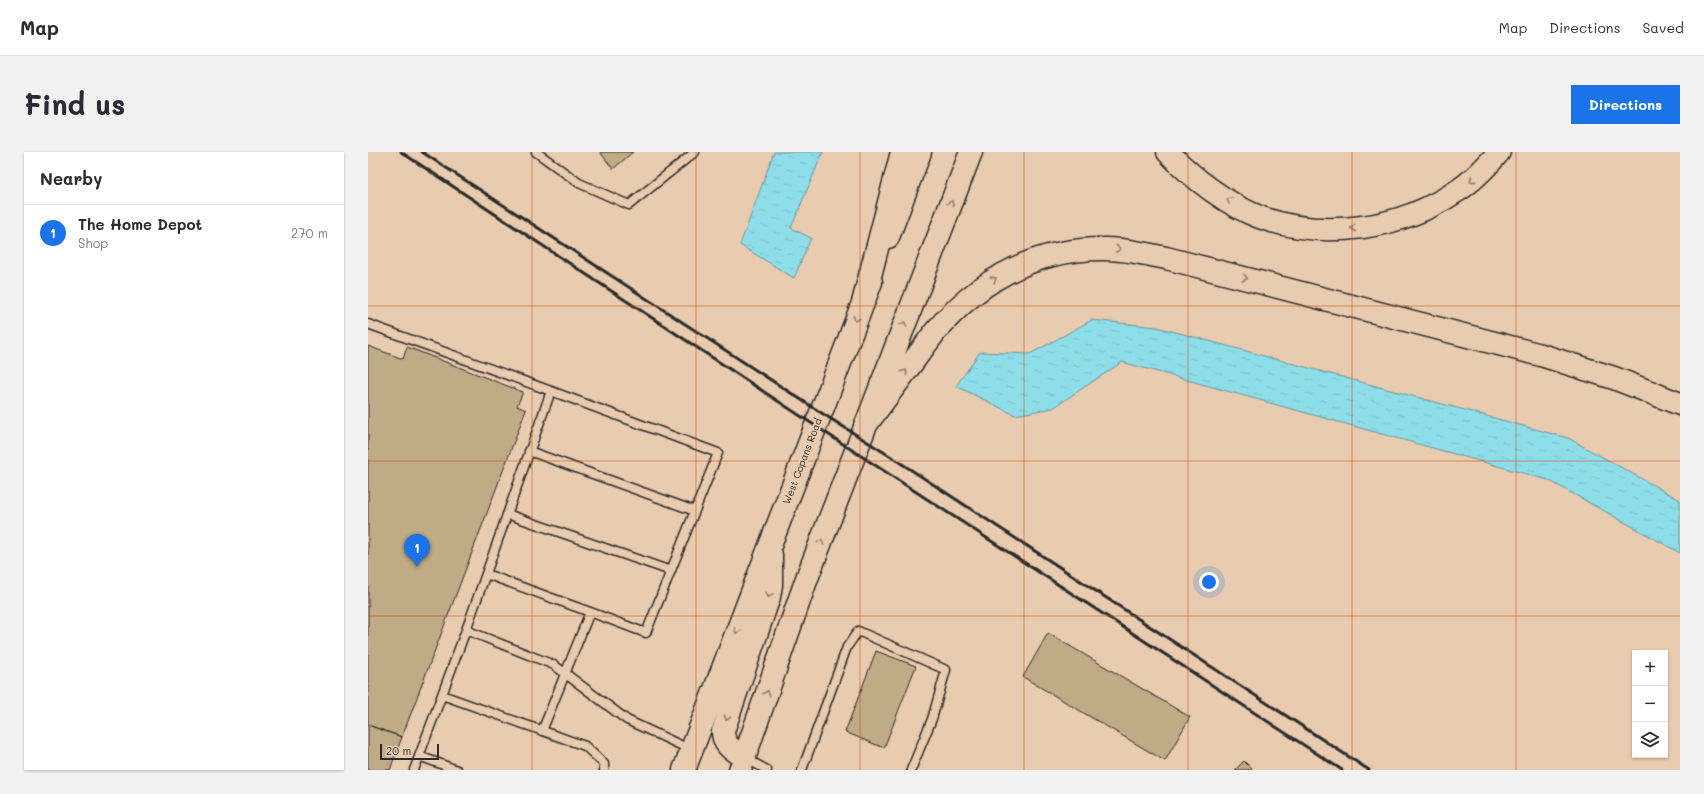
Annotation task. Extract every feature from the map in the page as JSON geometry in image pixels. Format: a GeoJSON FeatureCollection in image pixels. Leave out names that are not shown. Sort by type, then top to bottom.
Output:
{"type":"FeatureCollection","features":[{"type":"Feature","properties":{"kind":"main road"},"geometry":{"type":"LineString","coordinates":[[864,299],[902,152]]}},
{"type":"Feature","properties":{"kind":"main road","name":"West Copans Road"},"geometry":{"type":"LineString","coordinates":[[691,764],[771,542],[920,152]]}},
{"type":"Feature","properties":{"kind":"main road"},"geometry":{"type":"LineString","coordinates":[[743,764],[807,578],[971,152]]}},
{"type":"Feature","properties":{"kind":"main road"},"geometry":{"type":"LineString","coordinates":[[1168,152],[1190,173],[1208,187],[1261,217],[1291,226],[1333,229],[1374,225],[1396,220],[1419,212],[1440,202],[1474,178],[1499,152]]}},
{"type":"Feature","properties":{"kind":"main road"},"geometry":{"type":"LineString","coordinates":[[865,426],[935,332],[952,312],[975,291],[1016,267],[1033,260],[1068,252],[1106,249],[1127,250],[1166,258],[1534,353],[1614,378],[1680,404]]}},
{"type":"Feature","properties":{"kind":"main road"},"geometry":{"type":"LineString","coordinates":[[743,764],[723,739],[723,731],[770,597],[771,542]]}},
{"type":"Feature","properties":{"kind":"lane"},"geometry":{"type":"LineString","coordinates":[[536,152],[579,183],[629,205],[695,152]]}},
{"type":"Feature","properties":{"kind":"lane"},"geometry":{"type":"LineString","coordinates":[[368,324],[718,452],[646,633],[486,574]]}},
{"type":"Feature","properties":{"kind":"lane"},"geometry":{"type":"LineString","coordinates":[[414,770],[466,630],[551,391]]}},
{"type":"Feature","properties":{"kind":"lane"},"geometry":{"type":"LineString","coordinates":[[530,451],[695,511]]}},
{"type":"Feature","properties":{"kind":"lane"},"geometry":{"type":"LineString","coordinates":[[507,514],[671,571]]}},
{"type":"Feature","properties":{"kind":"lane"},"geometry":{"type":"LineString","coordinates":[[542,731],[590,612]]}},
{"type":"Feature","properties":{"kind":"lane"},"geometry":{"type":"LineString","coordinates":[[466,630],[554,665],[627,720],[691,764]]}},
{"type":"Feature","properties":{"kind":"lane"},"geometry":{"type":"LineString","coordinates":[[802,770],[846,647],[858,631],[946,670],[932,719],[911,770]]}},
{"type":"Feature","properties":{"kind":"lane"},"geometry":{"type":"LineString","coordinates":[[442,695],[585,746],[604,764],[604,770]]}},
{"type":"Feature","properties":{"kind":"lane"},"geometry":{"type":"LineString","coordinates":[[419,756],[457,770]]}},
{"type":"Feature","properties":{"kind":"lane"},"geometry":{"type":"LineString","coordinates":[[743,764],[767,770]]}},
{"type":"Feature","properties":{"kind":"water"},"geometry":{"type":"Polygon","coordinates":[[[774,152],[823,152],[791,228],[811,238],[794,278],[740,245],[774,152]]]}},
{"type":"Feature","properties":{"kind":"water"},"geometry":{"type":"Polygon","coordinates":[[[1092,320],[1157,327],[1568,438],[1680,500],[1680,553],[1548,480],[1122,362],[1053,408],[1015,415],[956,386],[980,352],[1030,354],[1092,320]]]}},
{"type":"Feature","properties":{"kind":"building"},"geometry":{"type":"Polygon","coordinates":[[[600,152],[633,152],[613,169],[600,152]]]}},
{"type":"Feature","properties":{"kind":"building"},"geometry":{"type":"Polygon","coordinates":[[[368,346],[403,359],[407,347],[523,392],[517,406],[526,410],[402,737],[368,725],[368,346]]]}},
{"type":"Feature","properties":{"kind":"building"},"geometry":{"type":"Polygon","coordinates":[[[1048,633],[1190,717],[1165,761],[1023,677],[1048,633]]]}},
{"type":"Feature","properties":{"kind":"building"},"geometry":{"type":"Polygon","coordinates":[[[876,651],[916,666],[884,748],[845,732],[876,651]]]}},
{"type":"Feature","properties":{"kind":"building"},"geometry":{"type":"Polygon","coordinates":[[[368,725],[402,737],[390,770],[368,770],[368,725]]]}},
{"type":"Feature","properties":{"kind":"building"},"geometry":{"type":"Polygon","coordinates":[[[1244,761],[1253,770],[1235,770],[1244,761]]]}},
{"type":"Feature","properties":{"kind":"railway"},"geometry":{"type":"LineString","coordinates":[[401,152],[855,452],[1342,770]]}},
{"type":"Feature","properties":{"kind":"railway"},"geometry":{"type":"LineString","coordinates":[[422,152],[1369,770]]}},
{"type":"Feature","properties":{"kind":"place","name":"The Home Depot"},"geometry":{"type":"Point","coordinates":[417,567]}}]}
